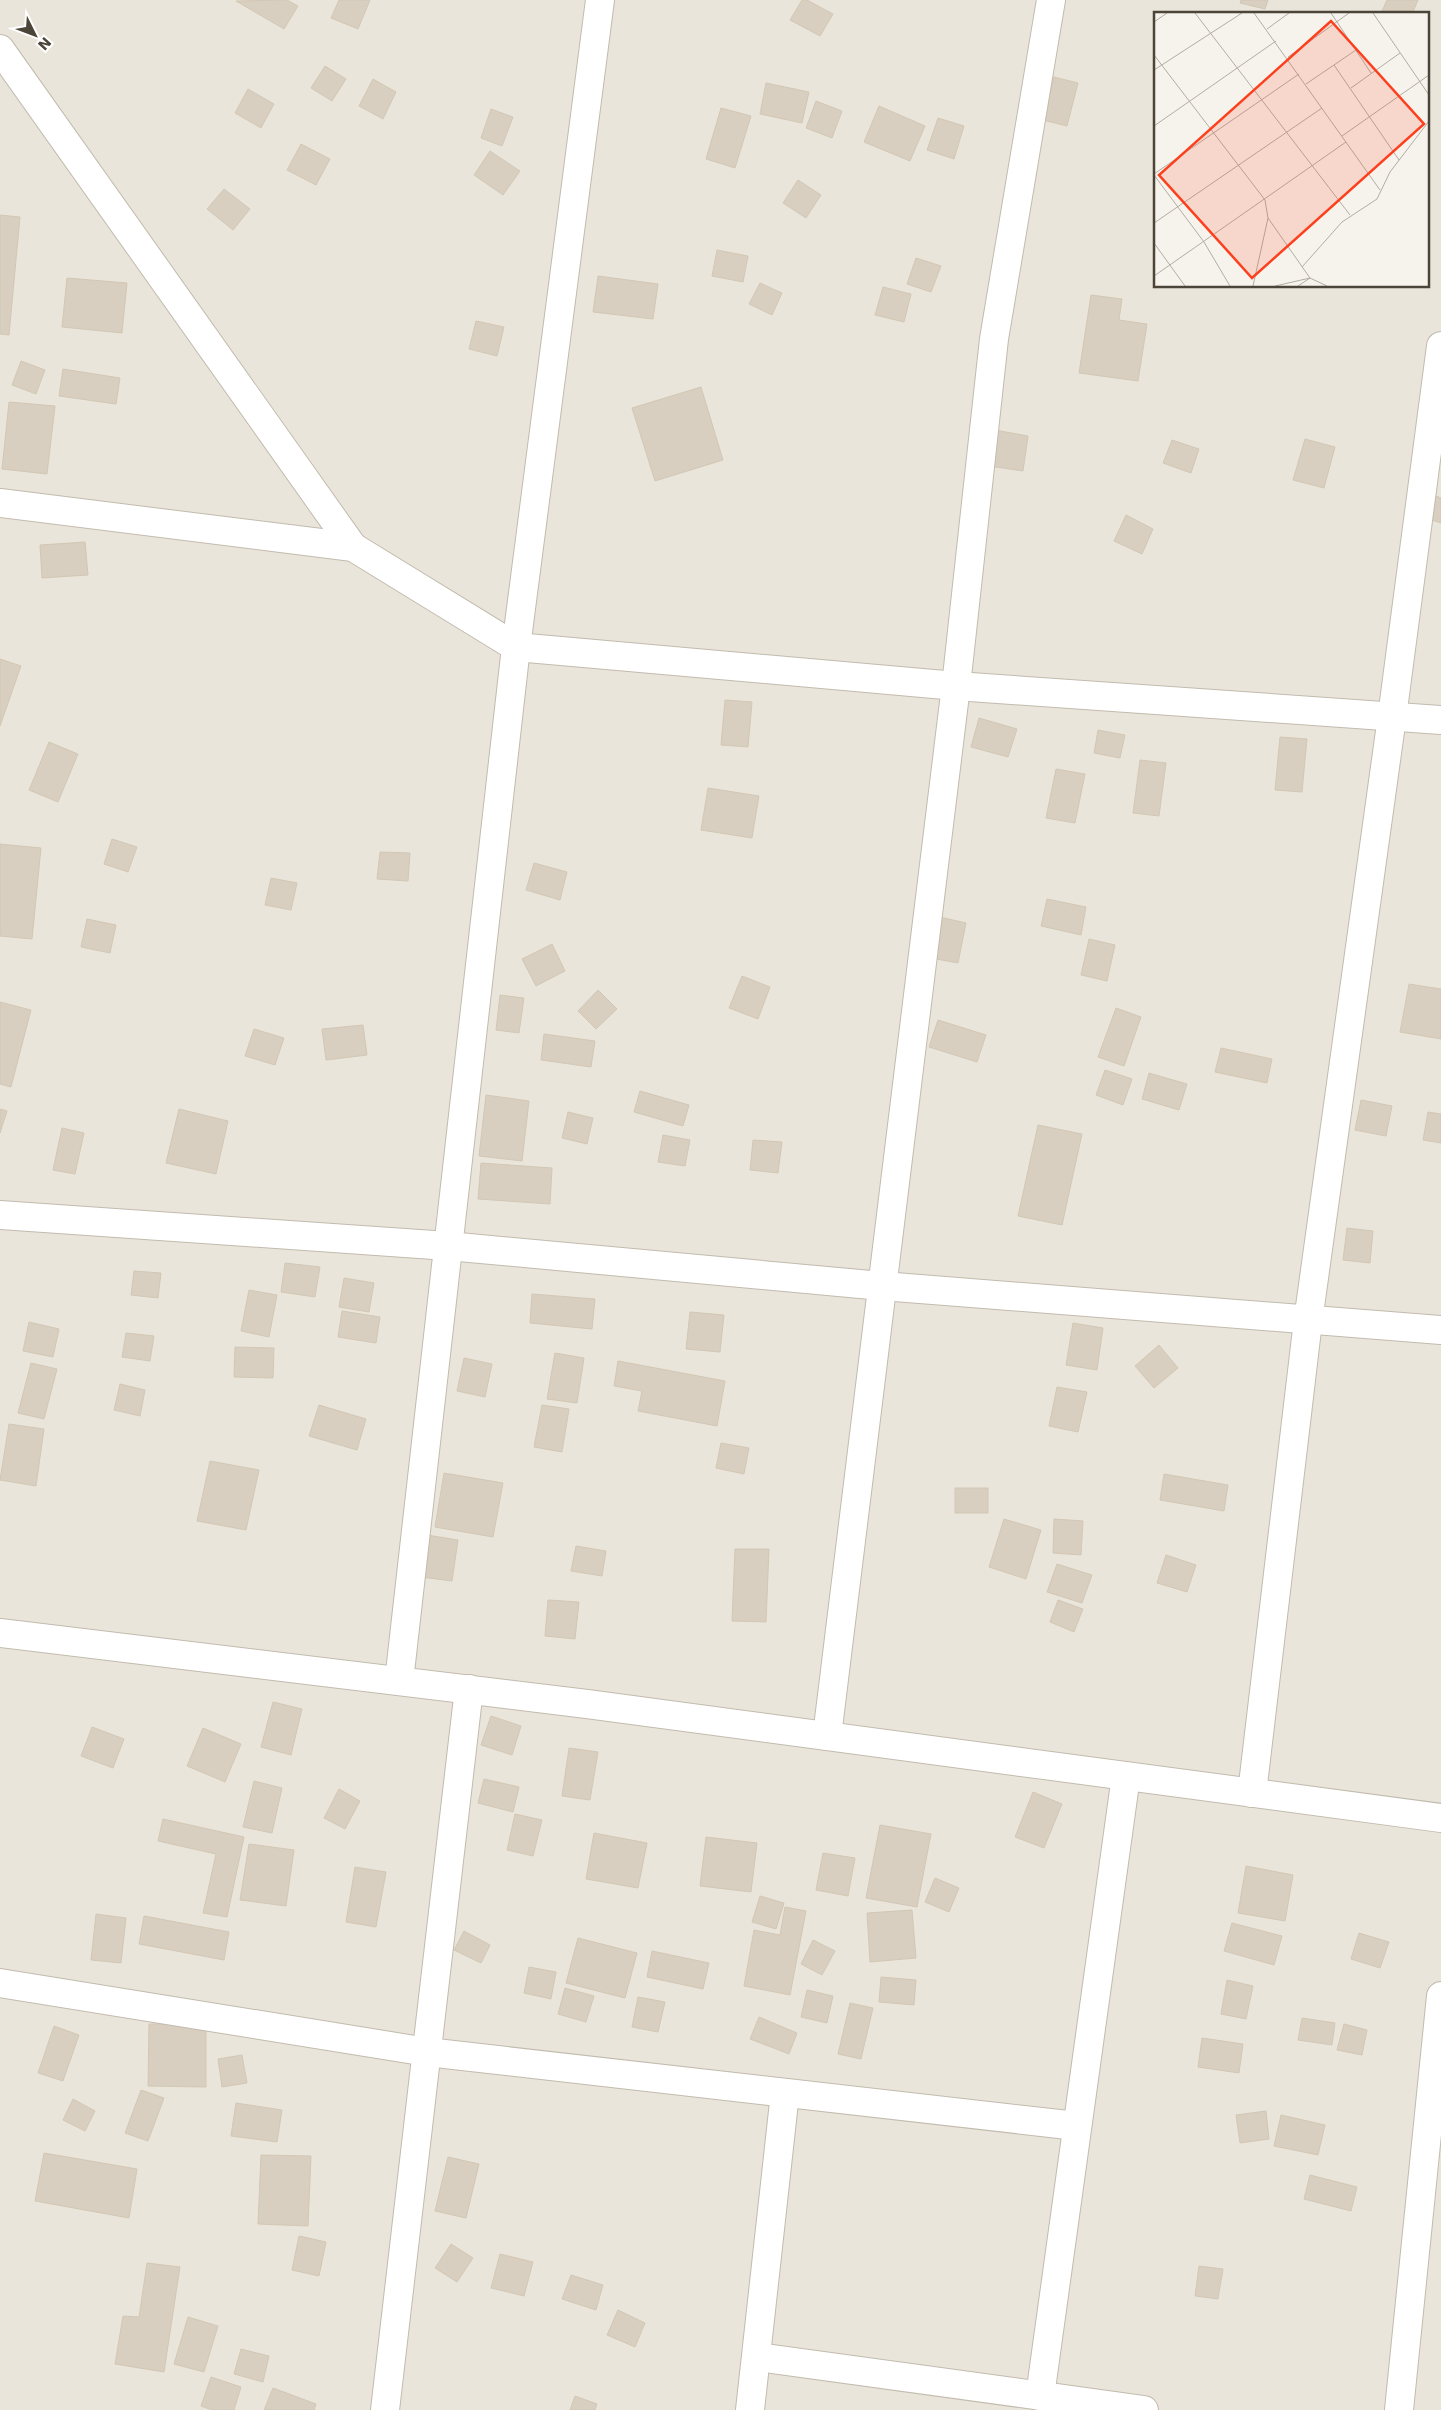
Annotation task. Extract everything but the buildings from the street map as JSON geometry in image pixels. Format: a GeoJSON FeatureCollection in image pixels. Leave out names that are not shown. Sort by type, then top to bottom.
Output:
{"type":"FeatureCollection","features":[{"type":"Feature","properties":{"kind":"street"},"geometry":{"type":"LineString","coordinates":[[399,1681],[516,647],[600,0]]}},
{"type":"Feature","properties":{"kind":"street"},"geometry":{"type":"LineString","coordinates":[[827,1736],[956,686],[994,339],[1052,0]]}},
{"type":"Feature","properties":{"kind":"street"},"geometry":{"type":"LineString","coordinates":[[0,50],[353,547],[516,647],[956,686],[1441,720]]}},
{"type":"Feature","properties":{"kind":"street"},"geometry":{"type":"LineString","coordinates":[[1252,1792],[1308,1321],[1392,717],[1441,346]]}},
{"type":"Feature","properties":{"kind":"street"},"geometry":{"type":"LineString","coordinates":[[0,503],[353,547]]}},
{"type":"Feature","properties":{"kind":"street"},"geometry":{"type":"LineString","coordinates":[[0,1215],[448,1246],[882,1286],[1441,1330]]}},
{"type":"Feature","properties":{"kind":"street"},"geometry":{"type":"LineString","coordinates":[[0,1633],[469,1689],[1441,1818]]}},
{"type":"Feature","properties":{"kind":"street"},"geometry":{"type":"LineString","coordinates":[[385,2410],[469,1689]]}},
{"type":"Feature","properties":{"kind":"street"},"geometry":{"type":"LineString","coordinates":[[1040,2396],[1126,1776]]}},
{"type":"Feature","properties":{"kind":"street"},"geometry":{"type":"LineString","coordinates":[[0,1983],[427,2052],[1077,2126]]}},
{"type":"Feature","properties":{"kind":"street"},"geometry":{"type":"LineString","coordinates":[[1399,2410],[1441,1996]]}},
{"type":"Feature","properties":{"kind":"street"},"geometry":{"type":"LineString","coordinates":[[750,2410],[785,2093]]}},
{"type":"Feature","properties":{"kind":"street"},"geometry":{"type":"LineString","coordinates":[[757,2357],[1144,2410]]}},
{"type":"Feature","properties":{"kind":"shaded area"},"geometry":{"type":"Polygon","coordinates":[[[0,0],[1441,0],[1441,2410],[0,2410],[0,0]]]}}]}
